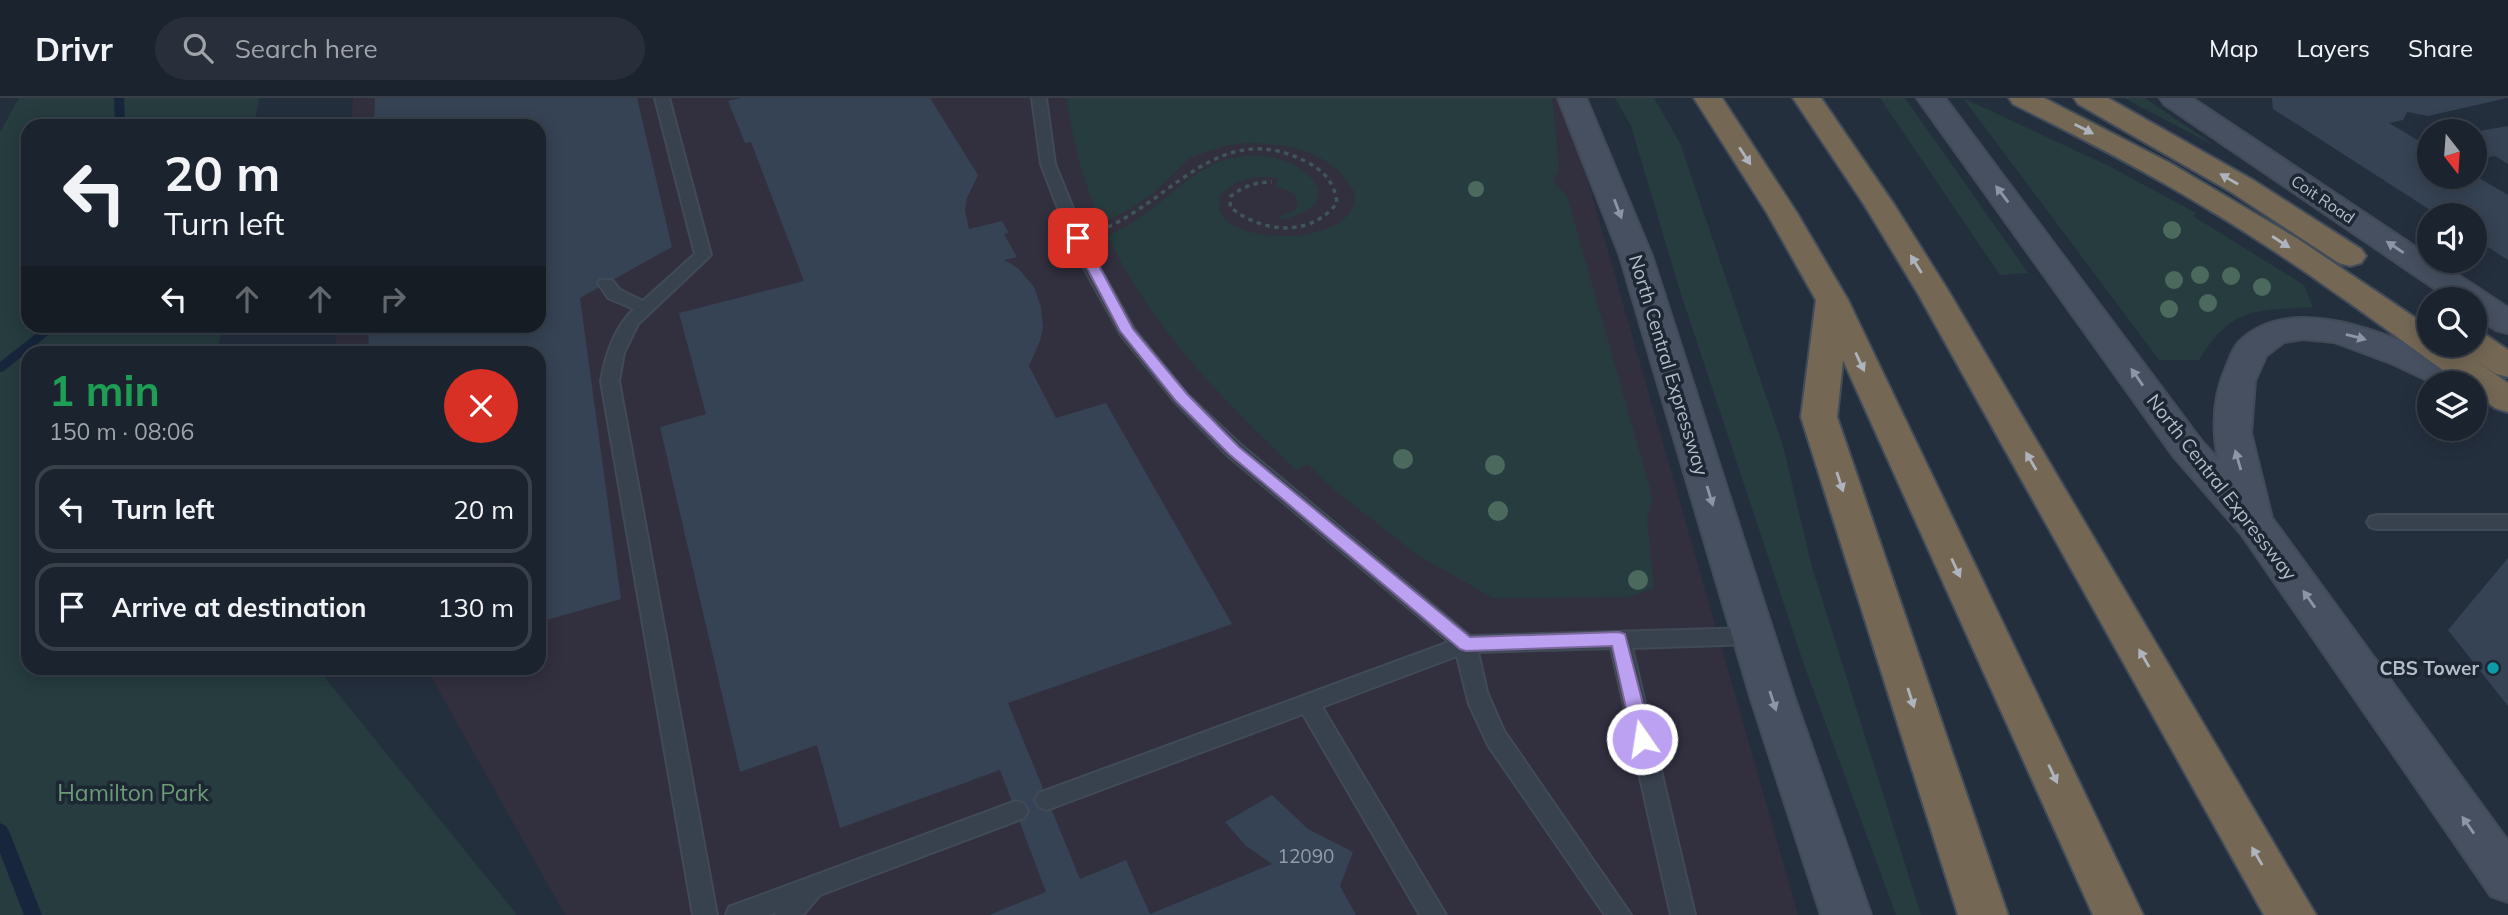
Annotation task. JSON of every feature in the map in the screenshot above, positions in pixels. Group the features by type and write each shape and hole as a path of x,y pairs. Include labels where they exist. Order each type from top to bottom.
{"highway":[{"path":"1708,98 1782,213 1832,300 2118,915"},
{"path":"1807,98 1880,206 1933,292 2291,915"},
{"path":"2024,98 2124,149 2238,214 2368,299 2417,335"},
{"path":"2088,98 2306,226 2417,303"},
{"path":"1832,300 1819,417 1983,915"},
{"path":"2487,352 2508,366"},
{"path":"2448,357 2508,400"}],"main road":[{"name":"North Central Expressway","path":"1572,98 1636,256 1753,636 1846,915"},
{"name":"North Central Expressway","path":"1931,98 2187,448 2256,525 2508,880"},
{"name":"Coit Road","path":"2174,98 2454,287"},
{"name":"Coit Road","path":"2487,309 2508,323"},
{"path":"2256,525 2234,448 2233,400 2242,361 2267,335 2295,328 2330,331 2372,342 2435,371"},
{"path":"2487,396 2508,407"}],"lane":[{"path":"662,98 703,255 631,321 615,353 610,381 705,915"},
{"path":"1039,98 1048,164 1078,238 1127,331 1181,398 1234,450 1466,644 1471,679 1481,712 1496,738 1619,915"},
{"path":"606,283 614,294 646,308"},
{"path":"2377,522 2508,522"},
{"path":"1047,800 1466,644 1753,636"},
{"path":"1619,639 1683,915"},
{"path":"1308,704 1434,915"},
{"path":"738,915 1016,811"},
{"path":"787,915 814,887"}],"path":[{"path":"1078,238 1116,224 1136,213 1202,161 1247,149 1279,151 1315,166 1334,183 1338,199 1336,206 1318,222 1287,228 1244,220 1230,207 1231,196 1241,187 1272,181"}],"shaded area":[{"path":"353,98 1564,98 1798,915 565,915 430,675 546,675 546,346 336,346 336,333 546,333 546,119 352,119"}],"green space":[{"name":"Hamilton Park","path":"19,98 259,98 255,119 21,119 21,333 221,333 218,346 21,346 21,675 323,675 517,915 0,915 0,132"},
{"path":"1067,98 1552,98 1559,167 1554,183 1567,196 1651,492 1652,501 1647,518 1654,588 1629,597 1493,598 1419,556 1333,489 1308,464 1296,470 1216,390 1147,304 1119,258 1095,208 1078,155","holes":["1261,143 1309,152 1335,168 1355,194 1350,211 1337,224 1317,232 1294,236 1249,231 1231,224 1221,213 1220,196 1246,179 1278,178 1276,186 1295,194 1298,204 1294,211 1279,217 1280,220 1305,211 1317,200 1319,193 1310,177 1288,162 1262,156 1238,157 1217,163 1199,173 1147,213 1108,235 1104,222 1153,193 1191,157 1224,146"]},
{"path":"1615,98 1654,98 1680,143 1783,446 1812,567 1921,915 1896,915 1803,662 1679,288 1631,126"},
{"path":"1880,98 1905,98 2028,273 2000,275"},
{"path":"1963,98 2109,166 2196,213 2193,216 2304,285 2313,307 2275,309 2247,315 2223,330 2199,360 2159,360"},
{"path":"2124,98 2145,98 2215,146"}],"building":[{"path":"375,98 637,98 672,247 580,298 621,599 546,620 546,346 368,346 369,333 546,333 546,119 374,119"},
{"path":"741,98 930,98 978,175 967,198 965,211 969,229 1002,221 1009,233 1004,234 1017,257 1004,260 1018,268 1034,287 1041,307 1043,328 1029,366 1056,418 1106,403 1232,624 1008,703 1080,879 1126,860 1150,914 1272,864 1246,846 1225,822 1272,795 1308,829 1353,852 1340,886 1356,915 989,915 1046,892 1000,770 840,828 817,745 740,772 660,427 706,414 679,313 804,281 751,142 745,143 728,101"},
{"path":"2272,98 2507,98 2428,116 2407,112 2403,120 2389,123 2417,140 2417,189 2487,189 2487,183 2508,195 2508,260 2487,246 2487,203 2419,203 2273,109"},
{"path":"2508,126 2508,164 2495,156 2487,157 2487,130"},
{"name":"CBS Tower","path":"2508,558 2508,706 2448,630"}],"waterway":[{"path":"119,98 120,119"},
{"path":"28,346 44,333"},
{"path":"0,368 21,351"},
{"path":"0,831 33,915"}],"place":[{"name":"CBS Tower","path":"2493,668"}],"route":[{"path":"1078,238 1127,331 1181,398 1234,450 1466,644 1619,639 1642,739"}]}
